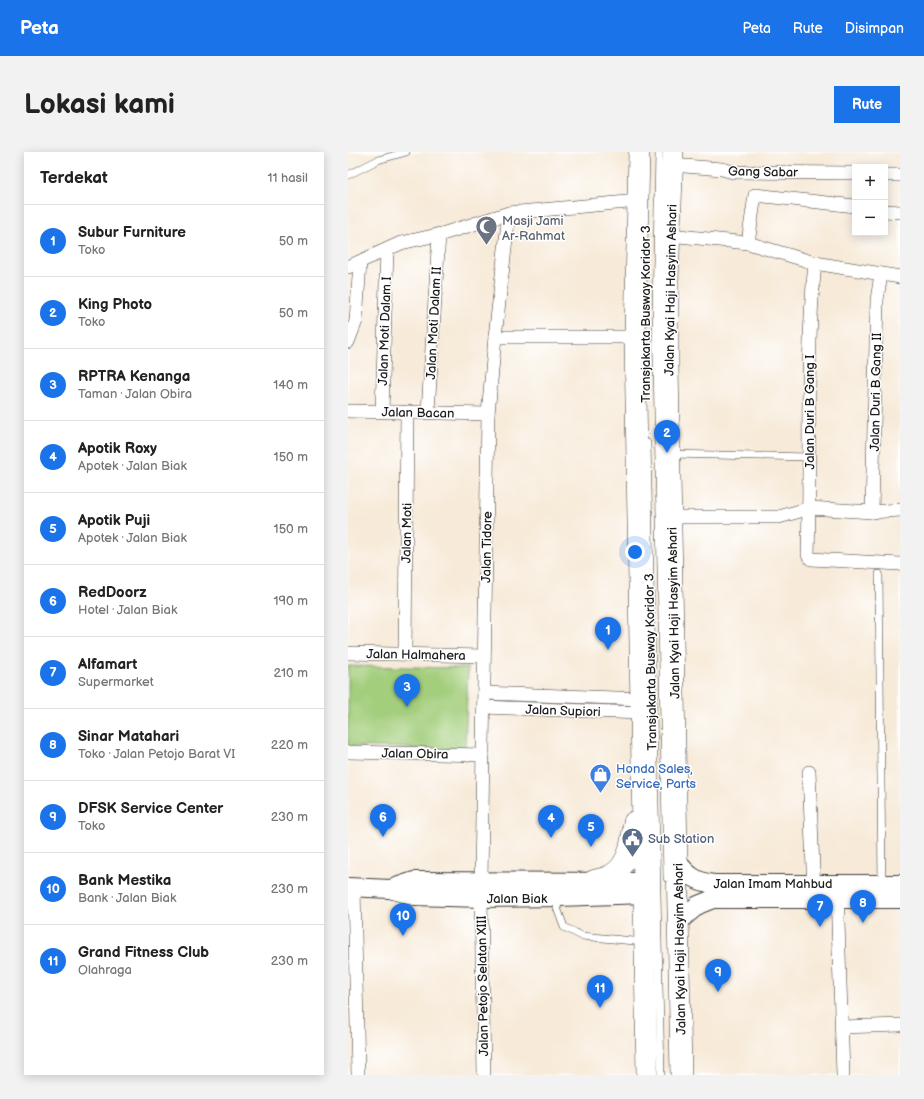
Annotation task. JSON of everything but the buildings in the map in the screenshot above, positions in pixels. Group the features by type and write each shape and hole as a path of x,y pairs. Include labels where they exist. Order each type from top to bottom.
{"main road":[{"path":"639,152 635,337 647,1075"},
{"name":"Jalan Kyai Haji Hasyim Ashari","path":"668,156 668,366 671,454 681,1075"},
{"path":"593,881 612,875 625,863 632,838 642,763"},
{"name":"Jalan Imam Mahbud","path":"678,862 684,871 703,883 814,891 891,891"},
{"name":"Jalan Biak","path":"481,889 593,881 644,888"},
{"name":"Jalan Biak","path":"351,887 390,889 414,882 559,898 644,888"},
{"name":"Jalan Imam Mahbud","path":"679,921 698,905 713,899 814,891"}],"street":[{"name":"Gang Sabar","path":"668,156 732,172 852,173"},
{"path":"888,175 900,175"},
{"path":"748,243 755,195 852,206"},
{"path":"348,267 401,243 439,234 509,213 638,201"},
{"path":"888,210 900,212"},
{"name":"Jalan Tidore","path":"481,889 488,414 509,213"},
{"name":"Jalan Moti Dalam II","path":"428,412 439,234"},
{"path":"669,235 748,243 815,263 900,277"},
{"name":"Jalan Moti Dalam I","path":"382,411 387,250"},
{"path":"348,342 356,321 360,262"},
{"name":"Jalan Duri B Gang I","path":"815,263 808,347 810,508 808,555 811,559 900,564"},
{"name":"Jalan Duri B Gang II","path":"872,512 877,300 881,274"},
{"path":"495,337 635,337"},
{"name":"Jalan Bacan","path":"348,411 488,414"},
{"name":"Jalan Moti","path":"405,654 407,412"},
{"path":"671,517 779,517 810,508 872,512 900,510"},
{"name":"Jalan Halmahera","path":"348,653 484,656"},
{"name":"Jalan Supiori","path":"484,693 642,706"},
{"name":"Jalan Supiori","path":"484,707 642,706"},
{"name":"Jalan Obira","path":"348,752 483,755"},
{"path":"809,772 814,891"},
{"path":"351,887 358,1075"},
{"name":"Jalan Petojo Selatan XIII","path":"481,889 484,1075"},
{"path":"837,891 843,1075"},
{"path":"842,1027 900,1025"}],"lane":[{"path":"348,175 378,160 406,152"},
{"name":"Transjakarta Busway Koridor 3","path":"668,156 656,311 664,806 668,890"},
{"name":"Transjakarta Busway Koridor 3","path":"647,436 661,1075"},
{"path":"671,454 809,457"},
{"path":"879,574 891,891"},
{"path":"559,898 557,908 564,928 582,936 645,942"}],"green space":[{"path":"348,666 468,668 465,750 348,746"}],"place":[{"name":"Masji Jami Ar-Rahmat","path":"486,246"},
{"name":"King Photo","path":"667,453"},
{"name":"Subur Furniture","path":"608,650"},
{"name":"RPTRA Kenanga","path":"407,707"},
{"name":"Honda Sales, Service, Parts","path":"601,794"},
{"name":"RedDoorz","path":"383,837"},
{"name":"Apotik Roxy","path":"551,838"},
{"name":"Apotik Puji","path":"591,847"},
{"name":"Sub Station","path":"632,858"},
{"name":"Sinar Matahari","path":"863,923"},
{"name":"Alfamart","path":"820,927"},
{"name":"Bank Mestika","path":"403,936"},
{"name":"DFSK Service Center","path":"718,992"},
{"name":"Grand Fitness Club","path":"600,1008"}]}
